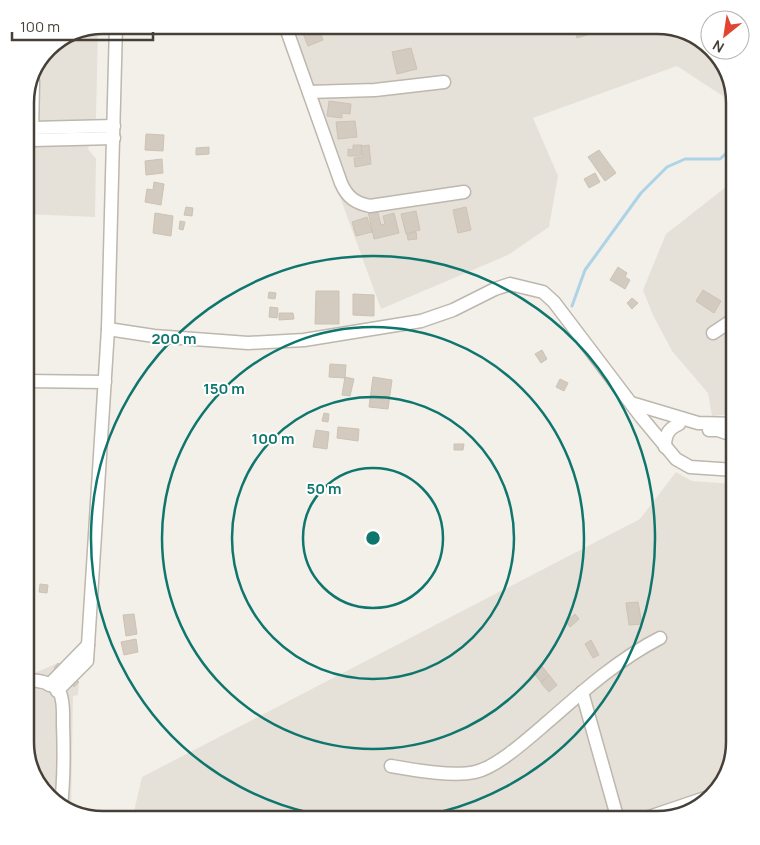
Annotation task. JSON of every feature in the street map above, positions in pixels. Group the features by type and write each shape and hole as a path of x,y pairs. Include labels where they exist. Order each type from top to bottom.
{"street":[{"path":"53,688 87,661 108,329 116,34"},
{"path":"288,34 341,183 345,192 352,199 360,204 370,206 464,192"},
{"path":"309,92 375,90 444,82"},
{"path":"34,137 114,132"},
{"path":"108,329 154,336 248,343 304,340 421,321 454,310 510,284 543,292 554,302 642,418 676,459 690,467 726,469"},
{"path":"713,333 726,324"},
{"path":"34,380 105,382"},
{"path":"631,403 698,423 726,424"},
{"path":"642,418 655,415 701,430 718,430 726,433"},
{"path":"665,447 667,432 679,424"},
{"path":"391,766 458,773 476,772 497,762 582,692 638,650 660,638"},
{"path":"53,688 88,645"},
{"path":"34,680 60,693 64,745 61,797"},
{"path":"582,692 615,811"},
{"path":"668,811 689,804"}],"shaded area":[{"path":"98,34 96,118 92,121 91,139 88,149 96,159 95,217 34,214 34,98 39,76 54,54 76,39"},
{"path":"280,34 662,34 684,39 700,49 700,60 711,60 719,72 723,81 726,98 677,66 533,118 558,176 549,227 508,255 381,309"},
{"path":"726,187 726,415 712,416 708,393 672,351 653,315 643,290 666,234"},
{"path":"676,472 692,481 726,483 726,751 715,780 699,797 688,804 666,811 134,811 142,777 640,519"},
{"path":"58,663 79,682 78,695 73,696 71,804 57,794 48,784 37,764 34,751 34,673"}],"building":[{"path":"303,34 321,34 323,40 308,46"},
{"path":"576,34 590,34 577,38"},
{"path":"411,48 417,69 397,74 392,52"},
{"path":"329,101 351,104 350,114 342,113 342,118 327,116"},
{"path":"355,121 357,137 338,139 336,122"},
{"path":"146,134 164,135 163,151 145,150"},
{"path":"353,145 362,145 361,156 348,156 348,149 353,150"},
{"path":"369,145 371,164 355,167 354,158 363,157 361,146"},
{"path":"209,147 209,154 196,155 196,148"},
{"path":"599,150 616,173 605,181 588,157"},
{"path":"162,159 163,173 146,175 145,161"},
{"path":"595,173 600,182 589,188 584,179"},
{"path":"154,182 164,184 161,205 145,202 147,189 153,190"},
{"path":"186,207 193,208 192,216 184,215"},
{"path":"466,207 471,230 458,233 453,210"},
{"path":"377,209 381,225 385,224 383,216 394,213 399,233 374,239 368,211"},
{"path":"416,211 420,230 406,234 401,214"},
{"path":"155,213 173,216 171,236 153,233"},
{"path":"367,217 372,232 356,236 352,222"},
{"path":"180,221 185,222 183,230 179,229"},
{"path":"416,232 417,239 408,240 407,234"},
{"path":"618,267 627,273 625,277 630,280 625,289 610,280"},
{"path":"703,290 721,301 714,313 696,301"},
{"path":"316,291 339,291 339,324 315,324"},
{"path":"269,292 276,293 275,299 268,298"},
{"path":"353,294 374,295 374,316 353,315"},
{"path":"632,298 638,303 632,309 627,303"},
{"path":"270,307 278,308 277,318 269,317"},
{"path":"279,313 293,313 294,319 279,320"},
{"path":"542,350 547,359 541,363 535,354"},
{"path":"330,364 346,365 345,378 329,377"},
{"path":"345,377 354,379 350,396 342,395"},
{"path":"373,377 392,380 388,409 369,407"},
{"path":"560,379 568,383 564,391 556,387"},
{"path":"324,413 329,414 328,422 322,421"},
{"path":"338,427 359,429 358,441 337,438"},
{"path":"316,430 329,432 327,449 313,447"},
{"path":"454,444 464,444 463,450 454,450"},
{"path":"40,584 48,585 47,593 39,592"},
{"path":"638,602 642,624 629,625 626,603"},
{"path":"134,614 137,634 126,636 123,615"},
{"path":"575,614 579,619 570,627 566,622"},
{"path":"136,639 138,652 124,655 121,642"},
{"path":"591,640 599,655 593,658 585,644"},
{"path":"58,663 79,682 74,687 54,668"},
{"path":"541,665 549,675 541,682 533,672"},
{"path":"549,675 557,685 549,692 541,683"}],"waterway":[{"path":"572,306 585,270 641,193 667,167 685,159 720,159 726,153"}]}
